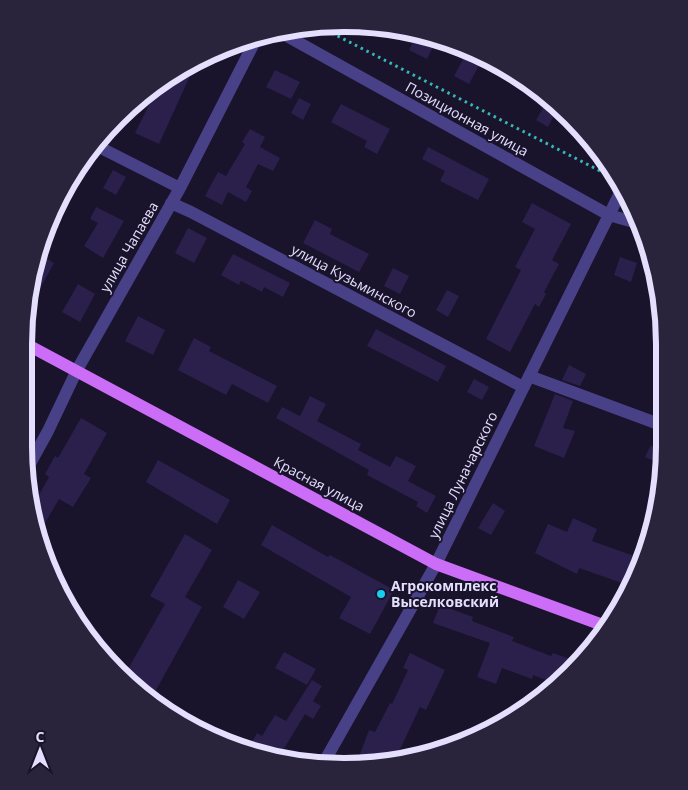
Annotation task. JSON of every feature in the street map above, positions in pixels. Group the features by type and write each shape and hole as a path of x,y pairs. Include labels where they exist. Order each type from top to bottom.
{"main road":[{"name":"Красная улица","path":"32,347 436,564 600,624"}],"street":[{"name":"Позиционная улица","path":"288,37 609,215 630,221"},
{"name":"улица Чапаева","path":"33,458 48,431 77,370 180,188 252,46"},
{"path":"102,148 180,188"},
{"name":"улица Луначарского","path":"327,757 436,564 618,196"},
{"name":"улица Кузьминского","path":"171,204 200,216 526,382 656,423"}],"path":[{"path":"331,33 604,173"}],"building":[{"path":"414,40 434,46 427,59 409,50"},
{"path":"464,57 480,64 469,84 454,76"},
{"path":"275,70 300,82 291,99 266,87"},
{"path":"192,72 159,144 135,133 150,103 148,102 154,97"},
{"path":"299,98 311,104 303,120 291,113"},
{"path":"341,104 390,129 377,154 364,147 367,141 331,122"},
{"path":"544,106 554,115 548,127 536,120"},
{"path":"250,129 265,137 260,147 280,158 273,171 258,164 246,187 252,191 246,202 228,192 222,205 205,196 218,172 226,176 245,144 242,142"},
{"path":"428,147 489,179 478,200 440,181 445,171 422,159"},
{"path":"113,170 126,177 116,195 103,188"},
{"path":"532,203 571,224 552,260 559,264 544,292 546,294 539,307 535,304 510,352 486,339 521,270 515,267 535,229 522,222"},
{"path":"96,207 124,221 103,258 84,246 98,223 90,219"},
{"path":"315,220 332,229 330,234 369,254 359,272 303,243"},
{"path":"188,228 207,238 194,263 175,253"},
{"path":"233,254 290,283 283,297 264,287 262,292 241,281 239,285 221,275"},
{"path":"620,257 637,263 631,282 614,275"},
{"path":"45,258 54,263 36,296"},
{"path":"393,268 409,276 400,294 384,286"},
{"path":"78,284 95,294 80,322 62,312"},
{"path":"447,290 459,296 448,317 436,310"},
{"path":"138,316 165,330 153,355 125,341"},
{"path":"376,329 446,366 438,382 367,346"},
{"path":"194,338 211,347 209,351 277,386 268,403 232,384 226,395 178,370"},
{"path":"569,365 586,374 580,386 562,380"},
{"path":"474,379 489,387 482,400 467,392"},
{"path":"555,394 573,401 563,428 575,431 564,458 534,446"},
{"path":"310,396 326,404 317,421 361,444 358,450 390,467 396,456 416,466 408,481 436,496 427,513 416,506 418,502 367,475 369,470 276,418 282,407 300,416"},
{"path":"81,418 107,433 84,474 91,478 73,507 59,499 45,523 42,521 37,499 49,477 45,474 55,456 58,458"},
{"path":"651,445 656,447 655,461 645,457"},
{"path":"158,460 230,500 217,524 146,482"},
{"path":"493,503 505,511 491,535 478,528"},
{"path":"573,518 597,529 592,541 635,556 622,583 579,568 577,574 535,553 548,524 567,532"},
{"path":"272,525 328,557 330,555 394,590 370,634 339,618 351,597 261,545"},
{"path":"185,534 212,550 185,597 202,607 154,693 128,669 165,604 150,596"},
{"path":"238,580 260,592 244,619 223,607"},
{"path":"440,605 473,617 472,621 514,637 512,641 551,656 553,653 570,659 548,681 533,675 532,679 502,668 496,684 477,677 490,643 433,623"},
{"path":"284,652 316,669 307,685 275,668"},
{"path":"410,653 445,670 426,710 420,707 398,753 359,757 369,730 375,732 390,703 392,704 408,670 403,668"},
{"path":"312,680 322,686 313,701 321,706 313,719 305,714 282,752 251,743 257,733 262,736 275,715 286,721"}],"place":[{"name":"Агрокомплекс Выселковский","path":"381,594"}]}
